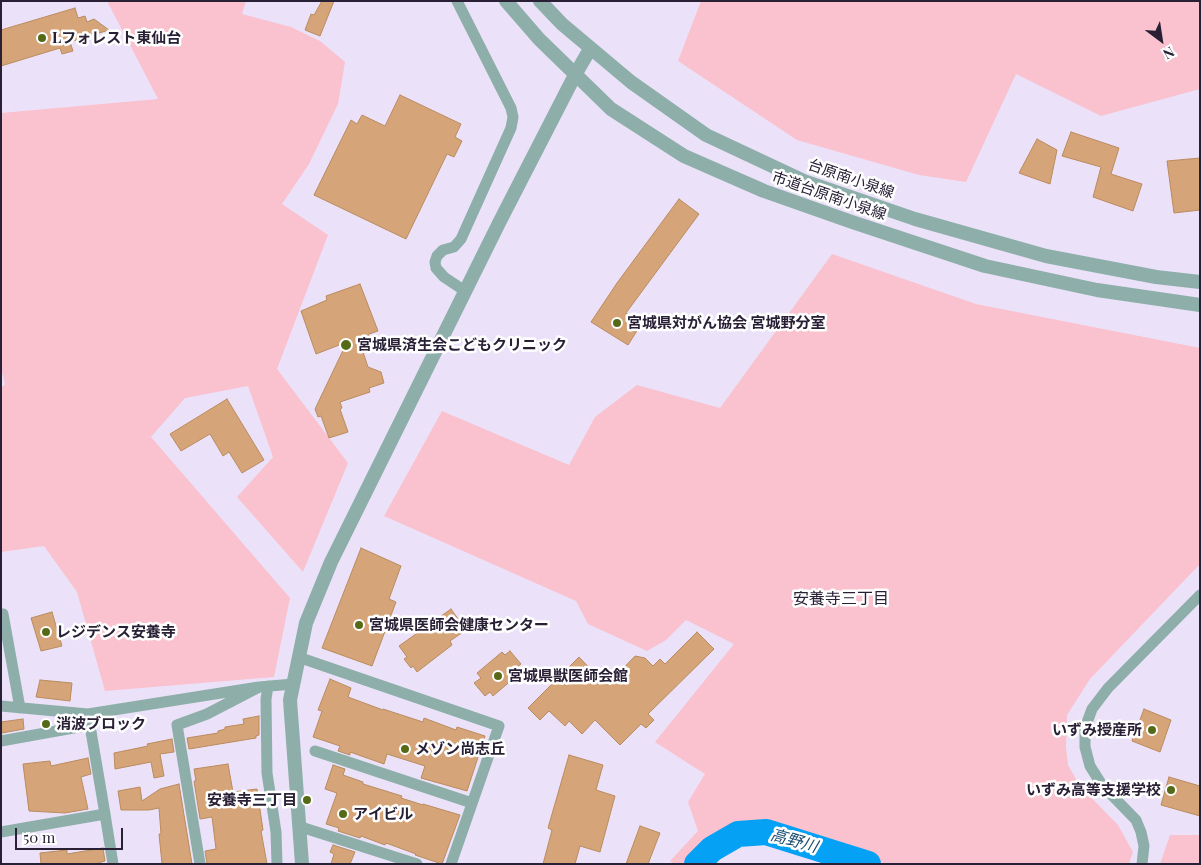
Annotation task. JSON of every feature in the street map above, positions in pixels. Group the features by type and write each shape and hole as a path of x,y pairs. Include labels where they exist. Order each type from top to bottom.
{"street":[{"path":"457,1 511,108 513,117 511,128 462,239 454,247 444,250 437,256 436,268 444,277 466,291"},
{"name":"市道台原南小泉線","path":"506,1 539,39 611,109 684,156 772,194 985,266 1097,290 1200,305"},
{"name":"台原南小泉線","path":"540,1 590,49 631,82 706,135 804,181 915,219 1046,256 1156,277 1200,282"},
{"path":"302,864 301,827 290,700 306,623 331,562 575,75 590,49"},
{"path":"1142,864 1144,846 1136,820 1102,785 1090,766 1085,747 1085,728 1092,709 1108,688 1200,595"},
{"path":"1,614 3,614 20,708"},
{"path":"298,656 499,726 451,864"},
{"path":"1,741 89,720 263,686 293,684"},
{"path":"200,864 177,725 207,714 263,686"},
{"path":"263,686 266,699 267,773 276,832 277,864"},
{"path":"1,706 89,720"},
{"path":"89,720 113,864"},
{"path":"316,751 472,803"},
{"path":"1,832 105,814"},
{"path":"301,827 417,864"}],"shaded area":[{"path":"107,1 246,1 242,14 291,27 320,41 345,62 338,104 309,164 282,204 328,235 277,369 348,463 303,572 237,497 273,457 248,386 185,398 151,437 290,598 274,677 105,691 77,592 44,546 1,552 1,388 5,384 1,369 1,113 158,99"},
{"path":"701,1 1200,1 1200,89 1101,116 1016,74 966,182 919,175 797,140 678,61"},
{"path":"832,254 976,304 1200,348 1200,564 1090,679 1067,715 1066,747 1068,765 1080,786 1118,825 1133,852 1129,864 887,864 765,829 735,831 712,843 693,864 675,864 670,861 698,831 688,802 705,774 655,742 734,644 686,620 666,640 647,651 588,624 576,601 384,516 442,411 569,465 595,417 637,385 720,408"},
{"path":"1170,835 1200,835 1200,864 1160,864"}],"building":[{"path":"322,1 334,1 320,36 305,30 311,14 314,15"},
{"name":"Lフォレスト東仙台","path":"75,8 78,18 85,16 87,22 94,19 109,30 70,42 73,51 62,54 60,48 1,66 1,30"},
{"path":"400,95 461,124 455,137 462,141 454,157 447,154 406,239 314,195 351,120 357,124 362,115 385,126"},
{"path":"1071,132 1119,148 1111,174 1142,184 1133,211 1093,197 1101,167 1062,156"},
{"path":"1037,139 1057,150 1050,184 1019,173"},
{"path":"1200,158 1200,210 1174,213 1167,161"},
{"path":"679,199 699,214 626,313 642,323 628,345 591,322 617,283"},
{"path":"360,284 378,331 369,334 363,352 368,367 381,372 384,383 369,388 370,392 340,402 342,408 340,409 348,432 329,438 321,416 318,417 315,409 347,342 316,354 301,311 327,300 326,296"},
{"path":"227,399 264,460 242,473 229,452 223,456 210,434 181,451 170,434"},
{"name":"宮城県医師会健康センター","path":"361,548 401,566 389,599 396,602 372,666 322,648"},
{"path":"451,609 466,630 450,641 452,645 417,672 404,659 407,657 399,646"},
{"name":"レジデンス安養寺","path":"52,612 62,646 41,651 31,618"},
{"path":"697,632 714,649 648,714 654,720 646,728 641,724 620,745 595,720 582,734 569,721 565,726 549,711 540,720 528,708 579,657 601,680 608,672 614,678 635,656 645,658 653,666 660,659 665,664"},
{"name":"宮城県獣医師会館","path":"510,651 521,664 516,668 520,673 493,696 490,692 485,696 474,683 481,678 477,673 502,652 505,655"},
{"path":"330,679 351,688 348,697 383,710 423,722 424,718 456,730 457,727 485,736 467,791 421,778 425,766 387,754 384,764 350,752 350,755 338,751 340,746 313,737 322,711 318,710"},
{"path":"40,680 72,683 70,701 36,697"},
{"name":"いずみ授産所","path":"1144,709 1171,720 1160,752 1132,741"},
{"path":"259,716 259,735 256,738 189,749 187,738 218,733 218,731 225,729 225,727 244,724 243,719"},
{"path":"23,719 24,729 2,733 1,722"},
{"path":"172,739 174,752 160,754 164,776 154,778 151,762 115,769 114,753"},
{"path":"569,755 603,765 596,790 615,796 600,852 580,846 575,864 543,864 552,830 548,828"},
{"path":"88,758 91,774 81,777 88,809 65,813 29,811 23,764 50,761 51,766"},
{"path":"228,764 233,792 257,789 263,830 261,831 267,864 207,864 205,851 216,849 212,817 200,819 194,769"},
{"path":"333,765 345,769 343,775 363,782 363,784 402,796 401,798 460,815 442,864 386,843 385,845 361,836 360,838 338,831 339,828 326,824 337,793 325,789"},
{"path":"1169,777 1200,786 1200,816 1161,805"},
{"path":"179,784 192,864 162,864 159,808 121,810 118,791 140,787 142,801 160,789"},
{"path":"640,826 660,833 648,864 626,864"},
{"path":"333,845 355,852 350,864 331,864 334,854 330,852"},
{"path":"103,848 105,861 95,864 41,864 40,853 67,850 67,854"}],"waterway":[{"name":"高野川","path":"697,864 712,849 738,834 766,832 868,864"}],"place":[{"name":"Lフォレスト東仙台","path":"42,38"},
{"name":"宮城県対がん協会 宮城野分室","path":"617,323"},
{"name":"宮城県済生会こどもクリニック","path":"346,345"},
{"name":"宮城県医師会健康センター","path":"359,625"},
{"name":"レジデンス安養寺","path":"46,632"},
{"name":"宮城県獣医師会館","path":"498,676"},
{"name":"消波ブロック","path":"46,724"},
{"name":"いずみ授産所","path":"1152,730"},
{"name":"メゾン尚志丘","path":"405,749"},
{"name":"いずみ高等支援学校","path":"1171,790"},
{"name":"安養寺三丁目","path":"307,800"},
{"name":"アイビル","path":"343,814"}],"district":[{"name":"安養寺三丁目","path":"841,599"}]}
